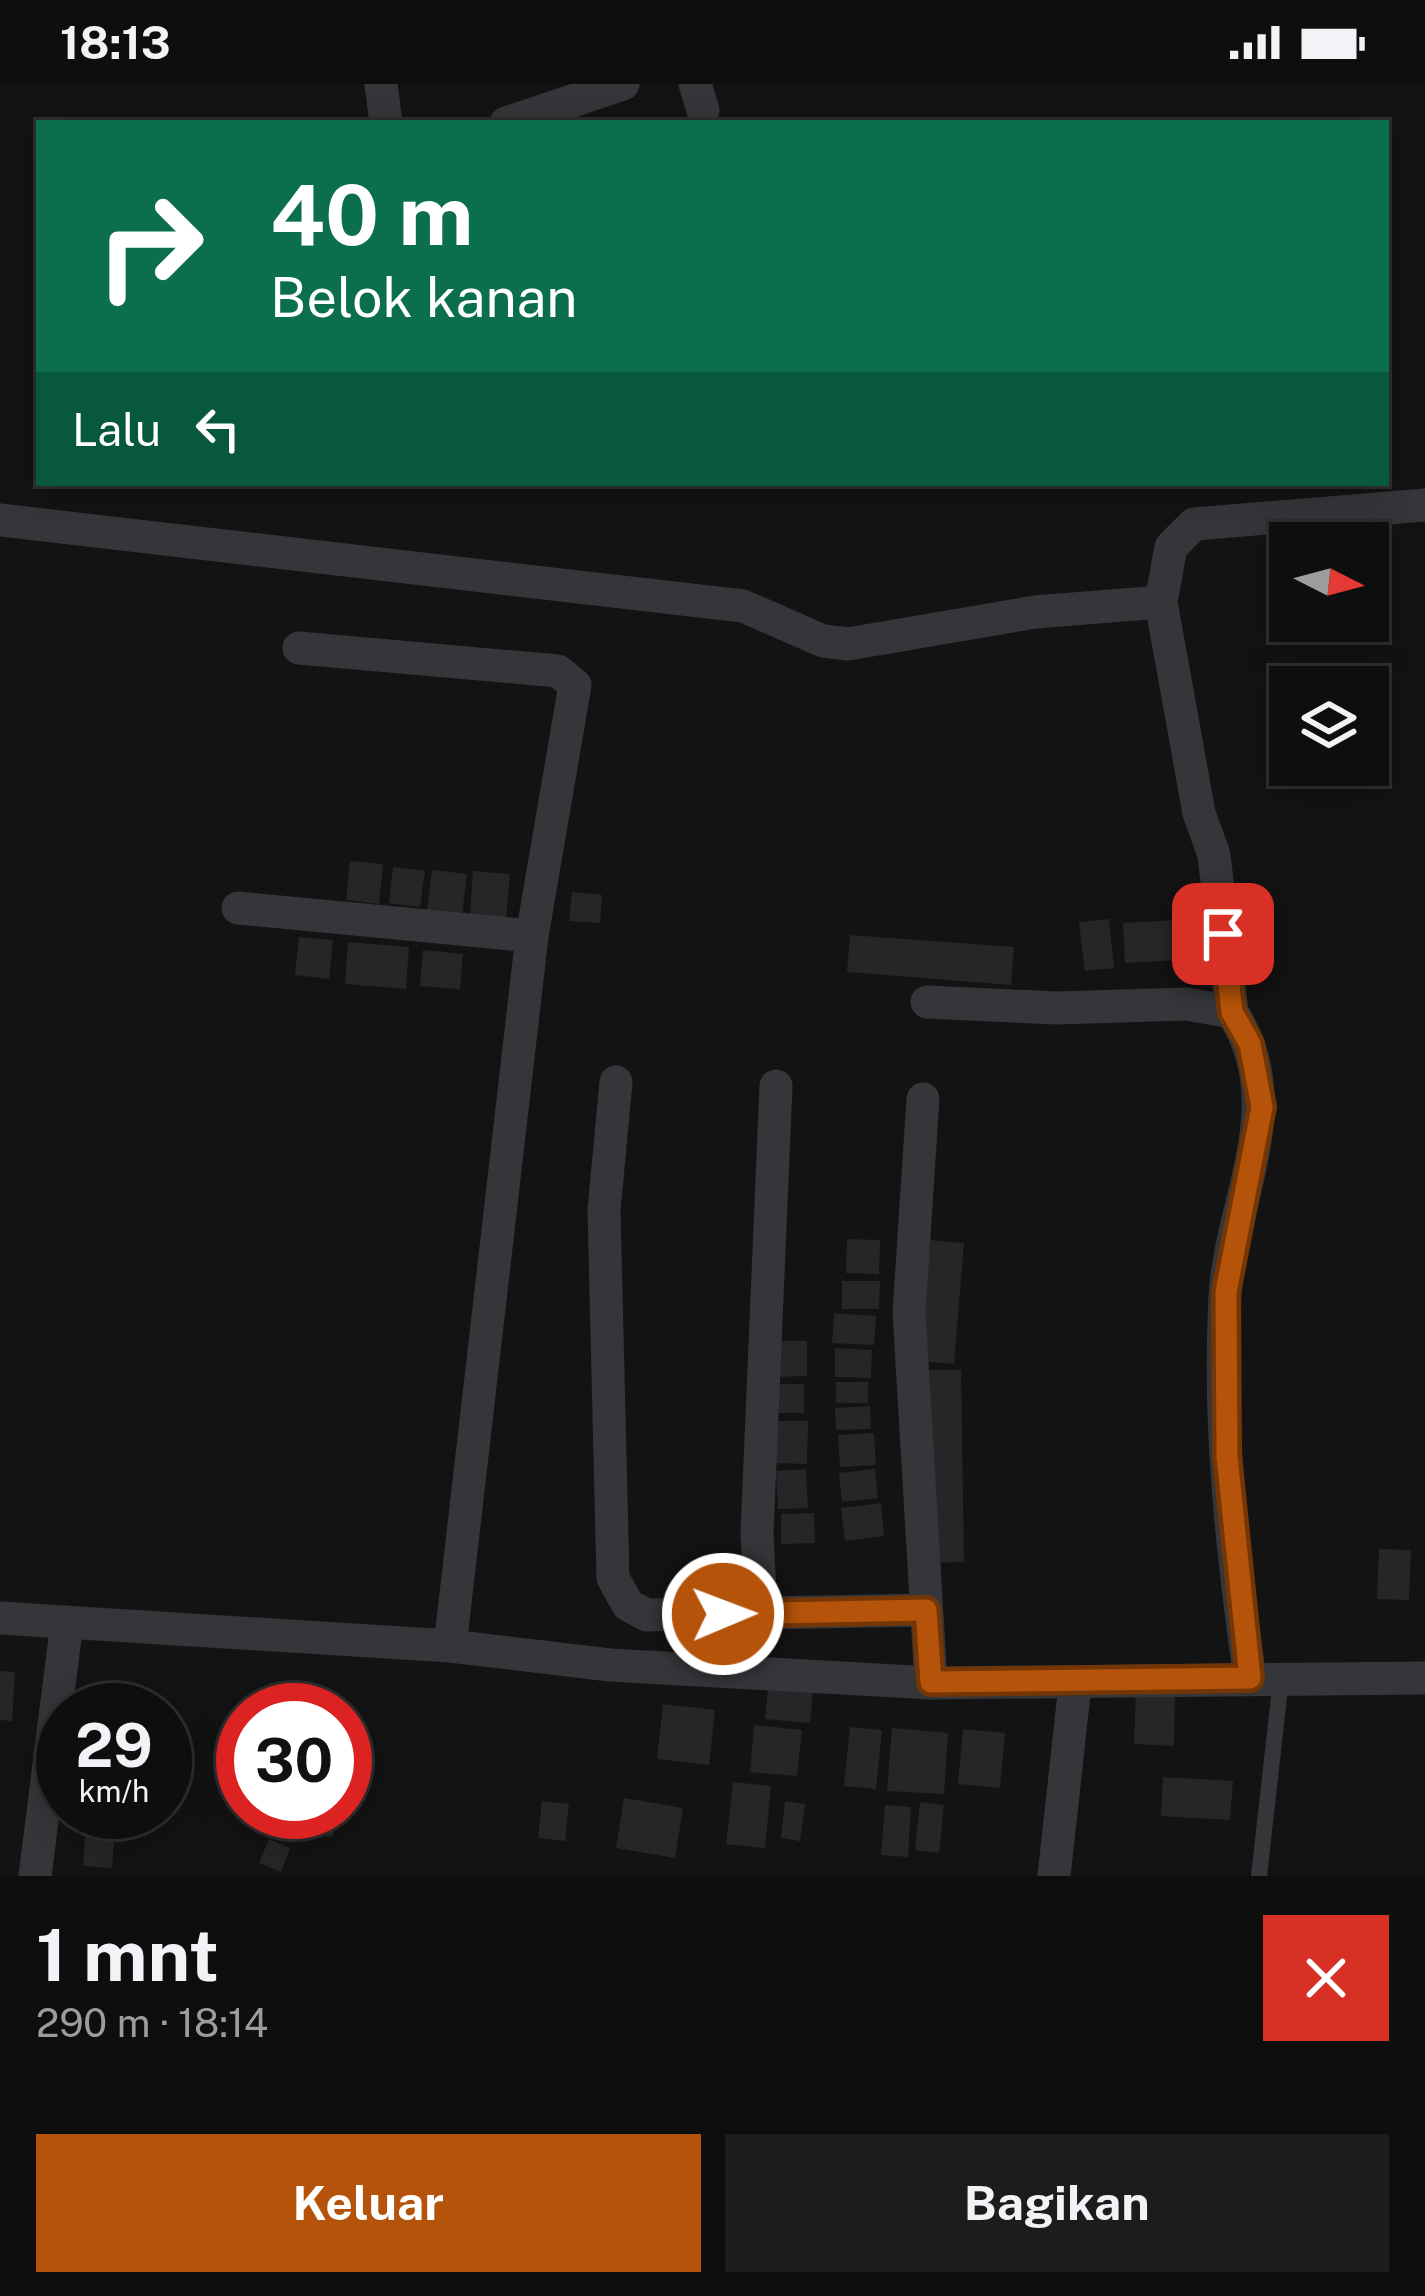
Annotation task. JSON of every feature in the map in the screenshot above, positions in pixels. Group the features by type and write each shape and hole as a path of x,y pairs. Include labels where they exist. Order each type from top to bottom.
{"street":[{"path":"381,84 386,120"},
{"path":"510,120 540,99 623,84"},
{"path":"1266,1678 1227,1456 1226,1292 1262,1107 1250,1044 1232,1012 1214,855 1199,813 1161,602 1171,547 1194,524 1425,505"},
{"path":"0,520 742,606 823,641 848,644 1036,612 1161,602"},
{"path":"299,648 558,671 575,685 532,936 450,1646"},
{"path":"238,908 532,936"},
{"path":"927,1002 1057,1008 1186,1004 1232,1012"},
{"path":"616,1082 604,1210 613,1578 628,1605 647,1615 926,1610"},
{"path":"761,1613 758,1533 776,1086"},
{"path":"923,1100 909,1312 931,1682"},
{"path":"0,1618 450,1646 610,1665 931,1682 1425,1678"},
{"path":"35,1876 68,1622"},
{"path":"1054,1876 1075,1684"}],"lane":[{"path":"1258,1876 1266,1678"}],"building":[{"path":"350,861 383,864 379,904 346,900"},
{"path":"393,867 425,871 420,907 389,903"},
{"path":"432,870 467,874 462,915 427,911"},
{"path":"473,871 510,874 506,918 470,915"},
{"path":"572,892 602,895 600,923 569,921"},
{"path":"1109,919 1114,968 1085,971 1079,922"},
{"path":"1196,919 1198,959 1125,963 1123,923"},
{"path":"850,935 1014,947 1011,985 847,972"},
{"path":"299,937 333,940 329,979 295,975"},
{"path":"348,942 409,947 406,989 345,984"},
{"path":"423,950 463,954 460,989 420,986"},
{"path":"847,1239 880,1240 879,1274 846,1273"},
{"path":"930,1240 964,1243 954,1364 919,1361"},
{"path":"842,1281 880,1281 879,1309 842,1309"},
{"path":"834,1313 876,1316 874,1345 832,1343"},
{"path":"775,1341 807,1341 807,1376 775,1377"},
{"path":"835,1348 872,1350 871,1378 835,1377"},
{"path":"926,1370 961,1370 964,1562 928,1563"},
{"path":"836,1382 868,1382 868,1403 836,1403"},
{"path":"775,1384 804,1384 804,1413 775,1413"},
{"path":"870,1406 871,1429 836,1430 835,1408"},
{"path":"773,1421 808,1421 807,1464 772,1463"},
{"path":"874,1433 876,1465 840,1467 838,1435"},
{"path":"806,1469 808,1508 778,1509 776,1471"},
{"path":"875,1469 878,1498 842,1502 839,1473"},
{"path":"881,1503 884,1536 845,1541 841,1508"},
{"path":"814,1513 815,1543 781,1544 781,1514"},
{"path":"1379,1549 1411,1550 1409,1600 1377,1599"},
{"path":"0,1671 15,1672 12,1721 0,1720"},
{"path":"768,1687 813,1690 810,1723 765,1719"},
{"path":"1136,1689 1175,1690 1174,1746 1134,1744"},
{"path":"663,1704 715,1710 709,1765 657,1759"},
{"path":"754,1725 802,1730 797,1776 750,1772"},
{"path":"850,1727 882,1730 876,1789 844,1786"},
{"path":"892,1728 948,1733 944,1794 887,1791"},
{"path":"963,1729 1005,1733 1000,1788 958,1784"},
{"path":"1163,1777 1233,1781 1230,1820 1161,1816"},
{"path":"733,1782 771,1786 765,1848 726,1844"},
{"path":"624,1798 683,1808 675,1858 616,1848"},
{"path":"542,1801 569,1804 565,1841 538,1838"},
{"path":"785,1801 805,1804 800,1841 781,1838"},
{"path":"920,1802 944,1805 939,1853 915,1850"},
{"path":"885,1805 911,1807 908,1857 881,1855"},
{"path":"85,1839 114,1839 112,1868 83,1866"},
{"path":"269,1839 290,1848 281,1872 259,1863"}],"route":[{"path":"723,1614 926,1610 931,1682 1075,1684 1250,1678 1236,1582 1227,1456 1226,1292 1262,1107 1250,1044 1232,1012 1223,934"}]}
